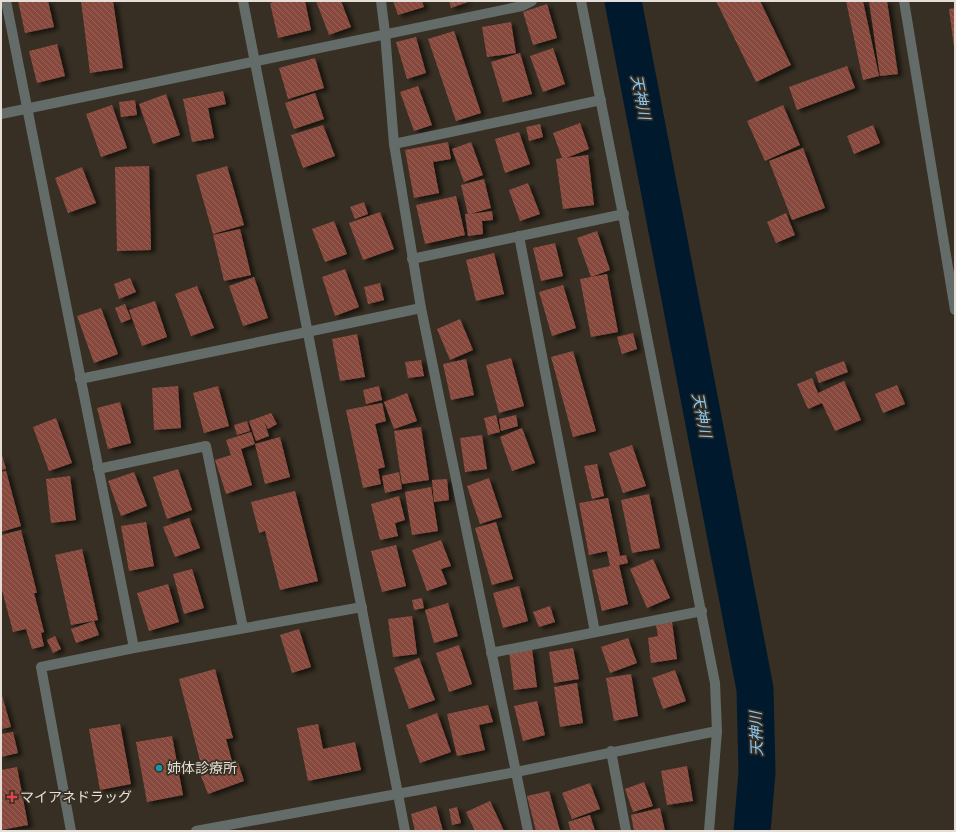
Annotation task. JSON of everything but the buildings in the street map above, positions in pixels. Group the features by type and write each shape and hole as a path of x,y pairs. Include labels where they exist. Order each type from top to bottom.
{"street":[{"path":"6,1 26,109 134,648"},
{"path":"243,1 405,831"},
{"path":"381,1 394,144 412,259 528,831"},
{"path":"1,114 254,60 522,6 532,1"},
{"path":"581,1 715,683 717,731 709,831"},
{"path":"904,1 955,310"},
{"path":"394,144 601,100"},
{"path":"412,259 624,214"},
{"path":"519,236 596,632"},
{"path":"80,379 421,308"},
{"path":"98,469 206,446 243,628"},
{"path":"71,831 41,667 134,648 362,607"},
{"path":"491,653 702,611"},
{"path":"196,831 516,772 611,751 717,731"},
{"path":"611,751 626,831"}],"waterway":[{"name":"天神川","path":"623,1 755,689 757,772 752,831"}],"place":[{"name":"姉体診療所","path":"159,768"},
{"name":"マイアネドラッグ","path":"12,797"}]}
